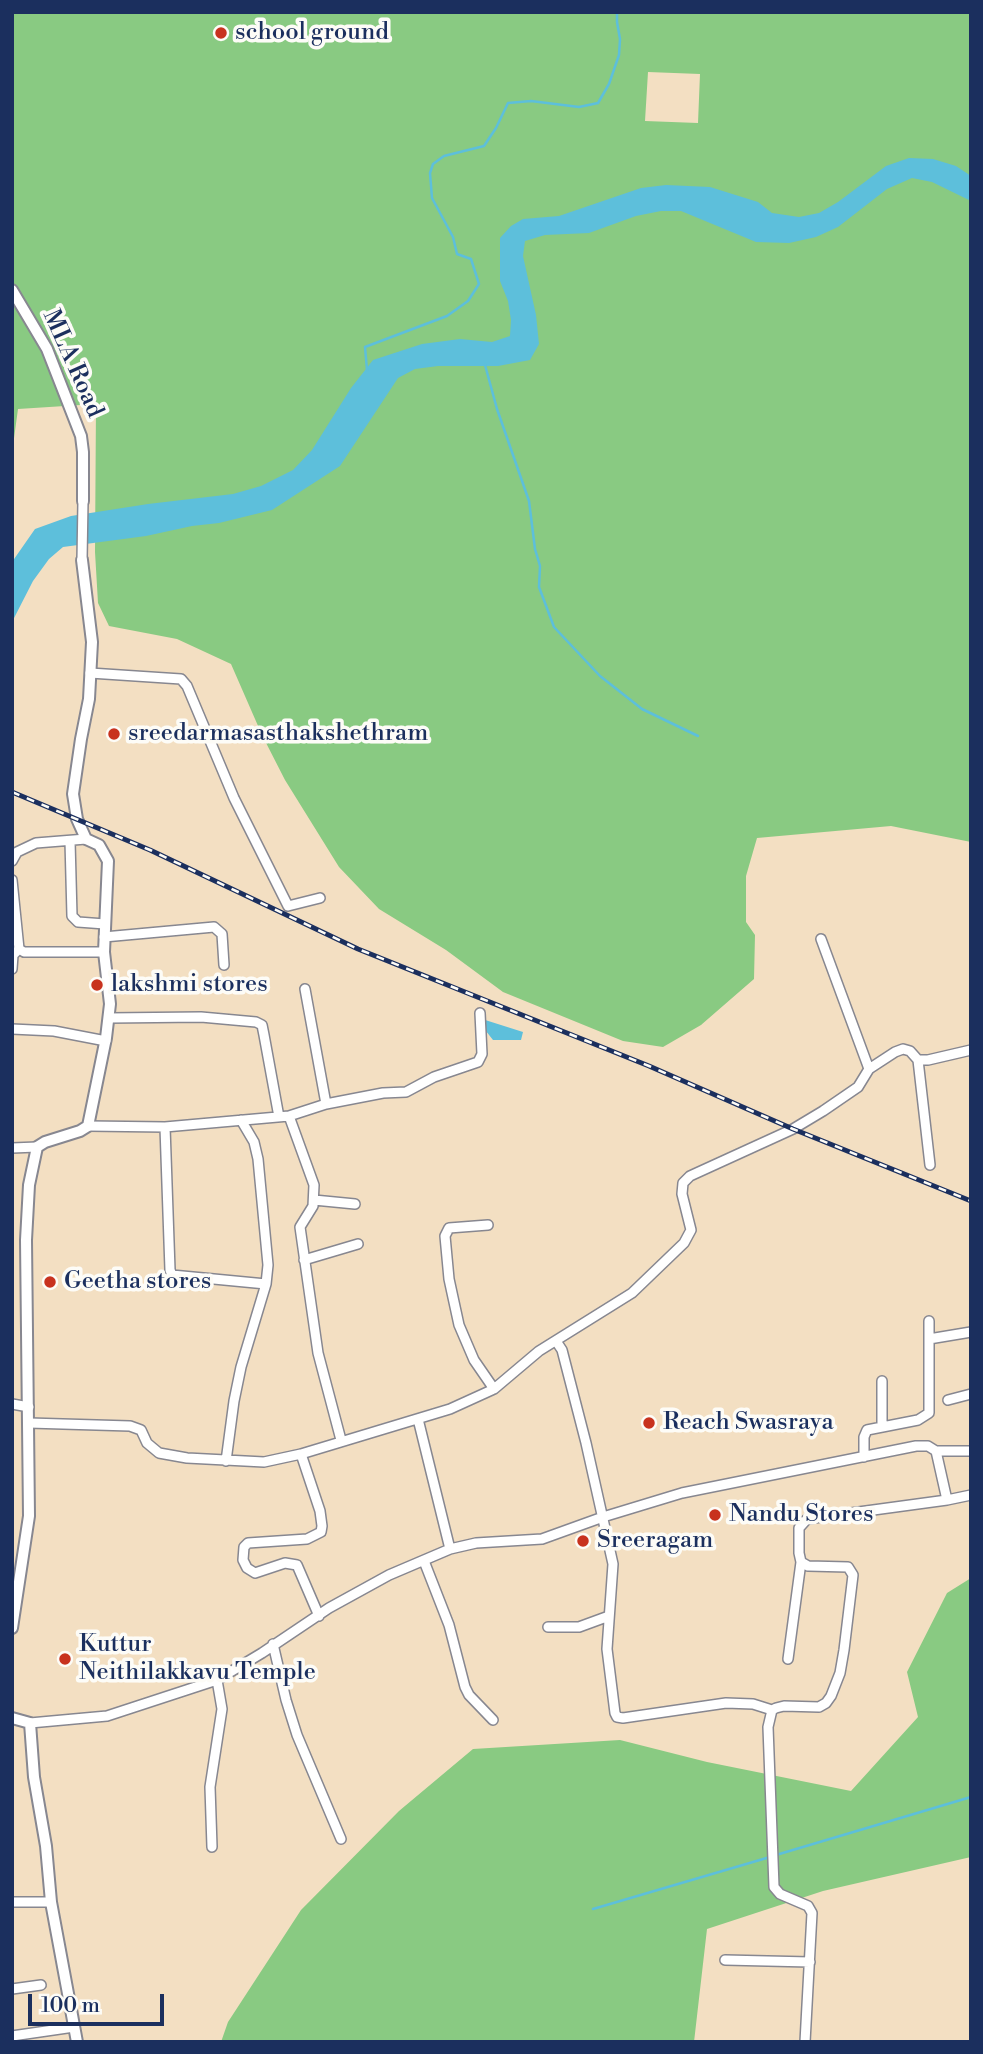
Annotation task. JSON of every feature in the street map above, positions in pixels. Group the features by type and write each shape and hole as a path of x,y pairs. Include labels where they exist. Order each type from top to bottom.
{"street":[{"name":"MLA Road","path":"12,290 47,349 81,436 83,501"},
{"path":"83,501 82,560 92,642 88,714 81,738 74,794 77,820 86,839"},
{"path":"90,673 181,678 187,686 234,798 288,906 320,898"},
{"path":"12,862 17,852 36,843 86,839 99,845 108,861 104,953 110,1004 106,1041 88,1126"},
{"path":"70,841 72,916 78,922 105,924"},
{"path":"12,880 19,950"},
{"path":"104,937 215,927 222,934 224,965"},
{"path":"821,939 869,1069"},
{"path":"19,950 104,953"},
{"path":"12,969 13,955 19,950"},
{"path":"305,989 326,1104"},
{"path":"12,1148 37,1147 88,1126 165,1127 284,1116 326,1104 383,1093 406,1092 434,1077 478,1062 482,1054 480,1013"},
{"path":"108,1018 201,1017 256,1022 262,1025 284,1116 314,1185 314,1200 300,1227 318,1353 341,1440"},
{"path":"12,1029 54,1031 106,1041"},
{"path":"29,1423 130,1426 141,1430 147,1443 159,1453 187,1458 264,1462 301,1454 450,1409 494,1389 528,1359 632,1293 684,1243 691,1230 682,1194 683,1183 690,1176 793,1129 858,1087 869,1069 903,1049 910,1051 918,1060 930,1164"},
{"path":"918,1060 941,1058 971,1050"},
{"path":"226,1461 241,1367 266,1284 268,1265 261,1180 254,1142 241,1120"},
{"path":"165,1127 172,1275 266,1284"},
{"path":"12,1628 29,1516 27,1229 29,1185 37,1147"},
{"path":"314,1200 355,1204"},
{"path":"488,1225 449,1228 445,1236 449,1279 459,1325 474,1360 494,1389"},
{"path":"304,1260 358,1244"},
{"path":"864,1457 865,1433 918,1420 929,1413 929,1321"},
{"path":"929,1339 971,1332"},
{"path":"556,1341 562,1350 614,1572 607,1649 612,1704 617,1717 726,1703 753,1704 772,1710 784,1706 818,1707 826,1703 840,1673 853,1581 852,1570 848,1567 808,1566 801,1562"},
{"path":"882,1381 882,1427"},
{"path":"948,1400 971,1394"},
{"path":"12,1405 29,1407"},
{"path":"418,1419 450,1549"},
{"path":"12,1718 30,1723 107,1716 217,1680 329,1608 389,1575 450,1549 476,1543 542,1539 682,1493 916,1446 928,1446 936,1451 971,1451"},
{"path":"936,1451 947,1500"},
{"path":"301,1454 320,1511 320,1532 307,1539 248,1543 244,1546 243,1560 247,1568 255,1573 285,1563 297,1565 319,1616"},
{"path":"788,1659 801,1562 799,1528 807,1519 971,1495"},
{"path":"424,1561 455,1644 465,1687 469,1695 493,1720"},
{"path":"548,1627 579,1627 609,1616"},
{"path":"273,1644 297,1735 341,1839"},
{"path":"212,1847 210,1787 222,1710 217,1680"},
{"path":"772,1710 768,1727 774,1887 780,1894 803,1903 812,1913 805,2042"},
{"path":"30,1723 34,1777 46,1846 51,1902 77,2042"},
{"path":"12,1902 51,1902"},
{"path":"726,1960 810,1962"},
{"path":"12,1989 41,1985"},
{"path":"12,2036 74,2027"}],"green space":[{"path":"12,12 971,12 971,842 891,826 757,838 746,876 746,922 755,935 754,979 701,1025 663,1047 623,1041 503,992 446,950 379,909 339,867 285,780 231,664 177,639 109,626 98,603 95,552 96,404 18,409 12,453","holes":["648,72 700,74 698,123 645,121"]},
{"path":"971,1578 971,1857 823,1891 707,1929 694,2042 221,2042 228,2022 301,1910 399,1811 473,1749 620,1740 707,1762 851,1791 918,1717 907,1672 947,1593"}],"water":[{"path":"909,158 933,159 956,166 971,176 971,201 932,182 912,178 887,189 838,227 816,237 789,243 756,242 681,211 661,211 636,216 589,233 545,235 525,241 523,256 536,315 539,344 530,360 498,366 438,366 415,369 398,378 340,466 272,510 146,536 63,547 49,559 33,581 12,622 12,562 35,529 71,516 233,494 261,486 293,470 312,450 351,388 373,360 422,344 460,339 492,342 510,336 508,301 500,281 500,238 511,226 523,219 559,216 641,188 666,185 710,187 758,202 772,213 799,217 819,213 886,166"},
{"path":"482,1019 523,1032 521,1040 493,1040 482,1026"}],"waterway":[{"path":"367,370 365,347 447,316 468,301 479,284 471,259 457,254 453,237 432,198 430,173 433,164 444,156 484,146 508,103 531,101 579,107 598,103 609,84 619,55 617,12"},
{"path":"485,365 497,409 529,501 540,566 539,587 554,627 600,676 642,709 698,736"},
{"path":"776,1855 971,1797"},
{"path":"593,1909 770,1857"}],"railway":[{"path":"12,792 150,850 358,949 649,1066 793,1129 971,1201"}],"place":[{"name":"school ground","path":"221,33"},
{"name":"sreedarmasasthakshethram","path":"114,734"},
{"name":"lakshmi stores","path":"97,985"},
{"name":"Geetha stores","path":"50,1282"},
{"name":"Reach Swasraya","path":"649,1423"},
{"name":"Nandu Stores","path":"715,1515"},
{"name":"Sreeragam","path":"583,1541"},
{"name":"Kuttur Neithilakkavu Temple","path":"65,1659"}]}
